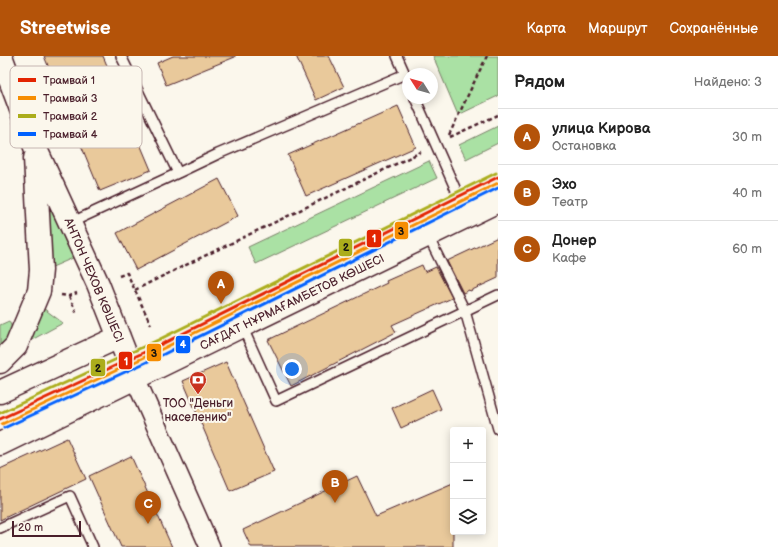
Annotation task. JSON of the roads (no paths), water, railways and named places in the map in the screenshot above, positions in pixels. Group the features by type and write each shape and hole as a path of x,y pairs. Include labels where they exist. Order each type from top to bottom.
{"main road":[{"name":"АНТОН ЧЕХОВ КӨШЕСІ","path":"1,56 10,80"},
{"path":"0,362 16,346 39,291 41,270 35,148"},
{"name":"АНТОН ЧЕХОВ КӨШЕСІ","path":"36,148 98,284 135,378"},
{"name":"САҒДАТ НҰРМАҒАМБЕТОВ КӨШЕСІ","path":"0,444 91,401 135,378 498,201"},
{"path":"0,392 119,337"}],"street":[{"name":"АНТОН ЧЕХОВ КӨШЕСІ","path":"135,378 210,547"}],"lane":[{"path":"121,56 126,66"},
{"path":"397,56 402,68"},
{"path":"70,223 225,151 402,80"},
{"path":"142,99 178,173"},
{"path":"418,104 466,217"},
{"path":"428,236 465,311 498,429"},
{"path":"242,326 276,401 498,295"},
{"path":"0,528 70,496 93,547"}],"tram line":[{"name":"2","path":"0,413 158,340 496,173"},
{"name":"1","path":"0,419 160,345 498,177"},
{"name":"3","path":"2,424 162,349 498,183"},
{"name":"4","path":"4,428 164,354 498,188"}],"place":[{"name":"улица Кирова","path":"221,304"},
{"name":"ТОО \"Деньги населению\"","path":"198,395"},
{"name":"Эхо","path":"335,503"},
{"name":"Донер","path":"148,524"}]}
